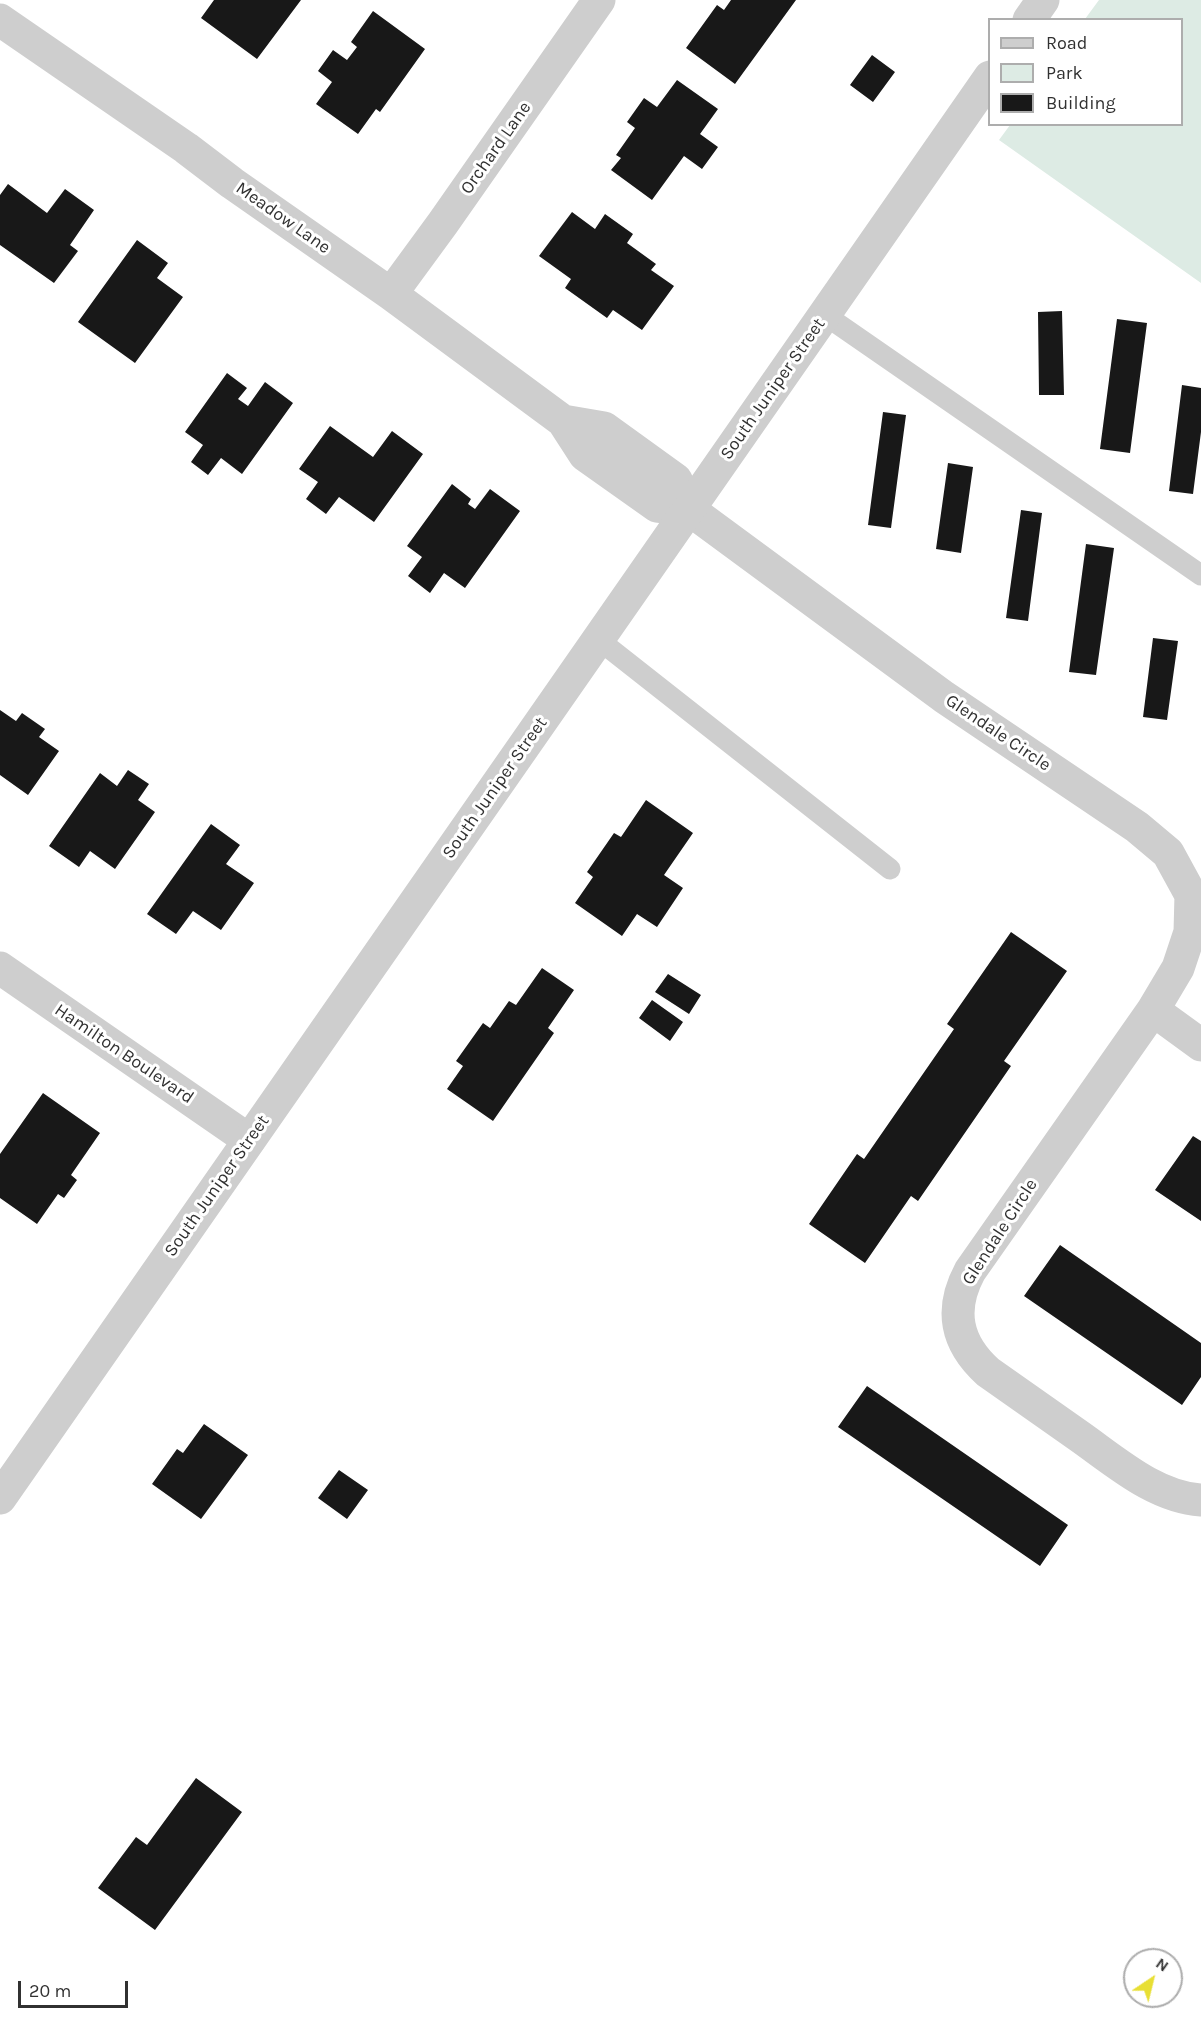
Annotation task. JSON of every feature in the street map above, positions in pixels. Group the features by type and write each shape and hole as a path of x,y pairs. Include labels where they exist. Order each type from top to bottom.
{"street":[{"name":"Orchard Lane","path":"391,294 598,0"},
{"path":"1030,18 1042,0"},
{"name":"Meadow Lane","path":"0,20 186,148 232,183 391,294 562,421 585,455 657,506 690,510"},
{"name":"South Juniper Street","path":"0,1498 988,80"},
{"name":"Glendale Circle","path":"690,510 944,697 1137,827 1168,852 1191,895 1190,932 1178,968 1153,1010 970,1271 960,1294 957,1308 964,1344 975,1360 988,1372 1137,1477 1169,1494 1201,1500"},
{"name":"Hamilton Boulevard","path":"0,968 249,1140"},
{"path":"1153,1010 1201,1045"}],"lane":[{"path":"825,315 1201,575"},
{"path":"598,640 890,869"}],"green space":[{"path":"1099,0 1201,0 1201,283 999,140 1009,126 1183,126 1183,18 1086,18"}],"building":[{"path":"214,0 301,0 257,59 201,18"},
{"path":"731,0 796,0 735,84 686,48 717,5 724,10"},
{"path":"373,11 425,49 380,112 376,109 358,134 316,104 332,82 318,71 333,50 347,60 357,47 351,42"},
{"path":"872,55 895,72 873,102 850,85"},
{"path":"677,80 718,109 700,134 718,147 702,169 684,156 652,200 611,170 621,158 616,155 635,128 627,122 644,98 657,107"},
{"path":"8,184 47,213 65,189 94,210 70,245 78,251 54,283 0,245 0,195"},
{"path":"572,212 595,229 605,214 633,234 627,243 656,264 651,270 674,286 642,330 613,310 607,318 565,288 571,279 539,256"},
{"path":"137,240 168,263 157,278 183,297 135,363 78,322"},
{"path":"1062,311 1064,395 1039,395 1038,312"},
{"path":"1117,319 1147,323 1130,453 1100,449"},
{"path":"227,373 247,388 238,399 248,406 265,382 293,403 242,474 221,458 208,475 191,462 203,445 185,432"},
{"path":"1182,385 1201,388 1201,432 1193,494 1169,491"},
{"path":"883,412 906,415 891,528 868,525"},
{"path":"330,426 373,457 392,431 423,454 374,522 339,497 326,514 306,499 318,482 299,469"},
{"path":"948,463 973,467 961,553 936,549"},
{"path":"452,484 471,499 468,504 475,509 490,489 520,511 465,588 444,573 430,593 408,576 422,557 407,546"},
{"path":"1021,510 1042,513 1028,621 1006,618"},
{"path":"1086,544 1114,548 1096,675 1069,672"},
{"path":"1153,638 1178,641 1167,720 1143,717"},
{"path":"0,710 16,721 22,713 45,729 39,737 59,751 28,795 0,775"},
{"path":"128,770 149,784 138,800 155,812 115,869 90,851 79,867 49,846 100,773 117,786"},
{"path":"646,800 693,833 664,875 683,888 657,927 637,914 622,936 575,903 593,877 587,872 614,833 621,837"},
{"path":"211,824 240,845 226,864 254,883 221,930 193,911 176,934 147,914"},
{"path":"1011,932 1067,971 1004,1061 1011,1066 918,1201 911,1196 865,1263 809,1224 857,1154 864,1159 954,1029 947,1024"},
{"path":"542,968 574,990 548,1028 554,1033 493,1121 447,1089 463,1066 456,1061 483,1023 490,1028 509,1001 516,1005"},
{"path":"668,974 701,995 689,1014 655,992"},
{"path":"652,1000 683,1022 670,1041 639,1018"},
{"path":"43,1093 100,1133 71,1175 77,1180 64,1198 58,1194 37,1224 0,1198 0,1154"},
{"path":"1193,1136 1201,1141 1201,1221 1155,1190"},
{"path":"1060,1245 1201,1343 1201,1377 1182,1405 1024,1296"},
{"path":"867,1386 1068,1525 1040,1566 838,1427"},
{"path":"204,1424 248,1455 201,1519 152,1484 177,1449 183,1453"},
{"path":"339,1470 368,1490 347,1519 318,1498"},
{"path":"196,1778 242,1812 155,1930 98,1888 136,1837 147,1845"}]}
